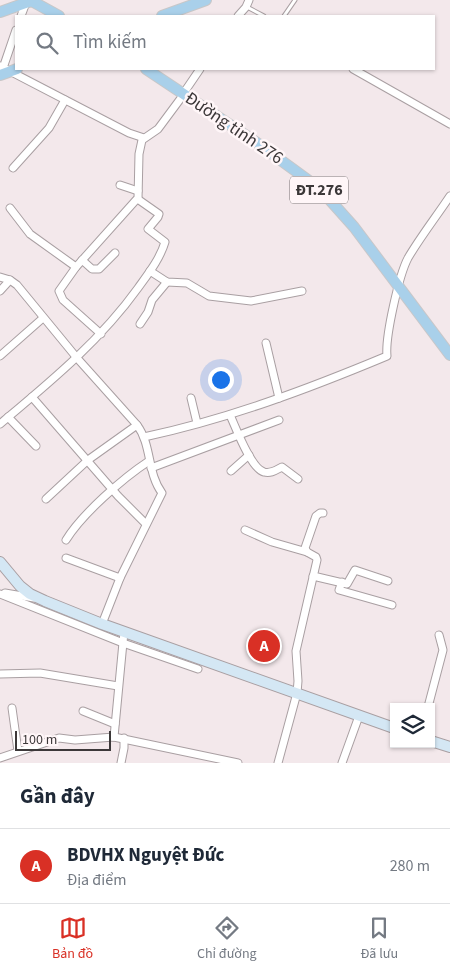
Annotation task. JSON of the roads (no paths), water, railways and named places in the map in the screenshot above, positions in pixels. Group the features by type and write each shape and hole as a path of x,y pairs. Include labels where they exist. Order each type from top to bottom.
{"main road":[{"path":"165,15 206,0"},
{"path":"0,12 30,1 57,15"},
{"name":"Đường tỉnh 276","path":"148,70 260,145 320,191 347,218 450,355"},
{"path":"0,562 20,586 39,598 102,624 390,727"},
{"path":"435,742 450,747"}],"street":[{"path":"22,15 30,1"},
{"path":"239,15 247,3"},
{"path":"15,34 6,70 129,133 144,138 158,129 199,70"},
{"path":"355,70 450,124"},
{"path":"13,168 49,128 65,100"},
{"path":"101,334 68,305 59,294 59,291 82,260 138,200 138,154 144,138"},
{"path":"120,185 138,191"},
{"path":"144,437 230,415 325,382 387,356 386,347 399,287 409,257 450,196"},
{"path":"0,424 77,358 101,334 150,271 165,242 148,229 159,214 138,200"},
{"path":"10,208 30,234 76,267"},
{"path":"82,260 92,269 99,269 115,253"},
{"path":"150,271 167,282 187,283 209,296 251,301 302,291"},
{"path":"0,277 10,280 17,285 42,318 137,425 144,437 153,480 162,493 120,578 102,624"},
{"path":"0,291 10,280"},
{"path":"140,324 148,312 152,300 167,282"},
{"path":"0,356 42,318"},
{"path":"266,342 279,398"},
{"path":"32,398 118,496 146,524"},
{"path":"191,398 197,423"},
{"path":"230,415 249,455 260,471 272,472 282,467 298,479"},
{"path":"8,417 36,446"},
{"path":"66,540 76,526 130,475 150,465 279,420"},
{"path":"46,499 88,460 137,425"},
{"path":"231,471 249,455"},
{"path":"307,552 305,548 316,516 319,513 323,513"},
{"path":"245,530 272,542 307,552 316,557 317,560 296,651 297,693 278,763"},
{"path":"66,558 120,578"},
{"path":"313,576 347,584 355,570 388,581"},
{"path":"342,582 339,590 392,605"},
{"path":"0,593 39,598"},
{"path":"0,593 123,643 198,669"},
{"path":"114,737 124,632"},
{"path":"429,703 442,650 439,635"},
{"path":"0,674 40,673 118,686"},
{"path":"12,708 18,751"},
{"path":"83,711 115,724"},
{"path":"342,763 359,716"},
{"path":"0,758 60,738 75,740 114,737 238,763"},
{"path":"121,763 124,738"}],"lane":[{"path":"285,15 295,0"},
{"path":"247,3 263,15"}],"place":[{"name":"BDVHX Nguyệt Đức","path":"264,646"}]}
